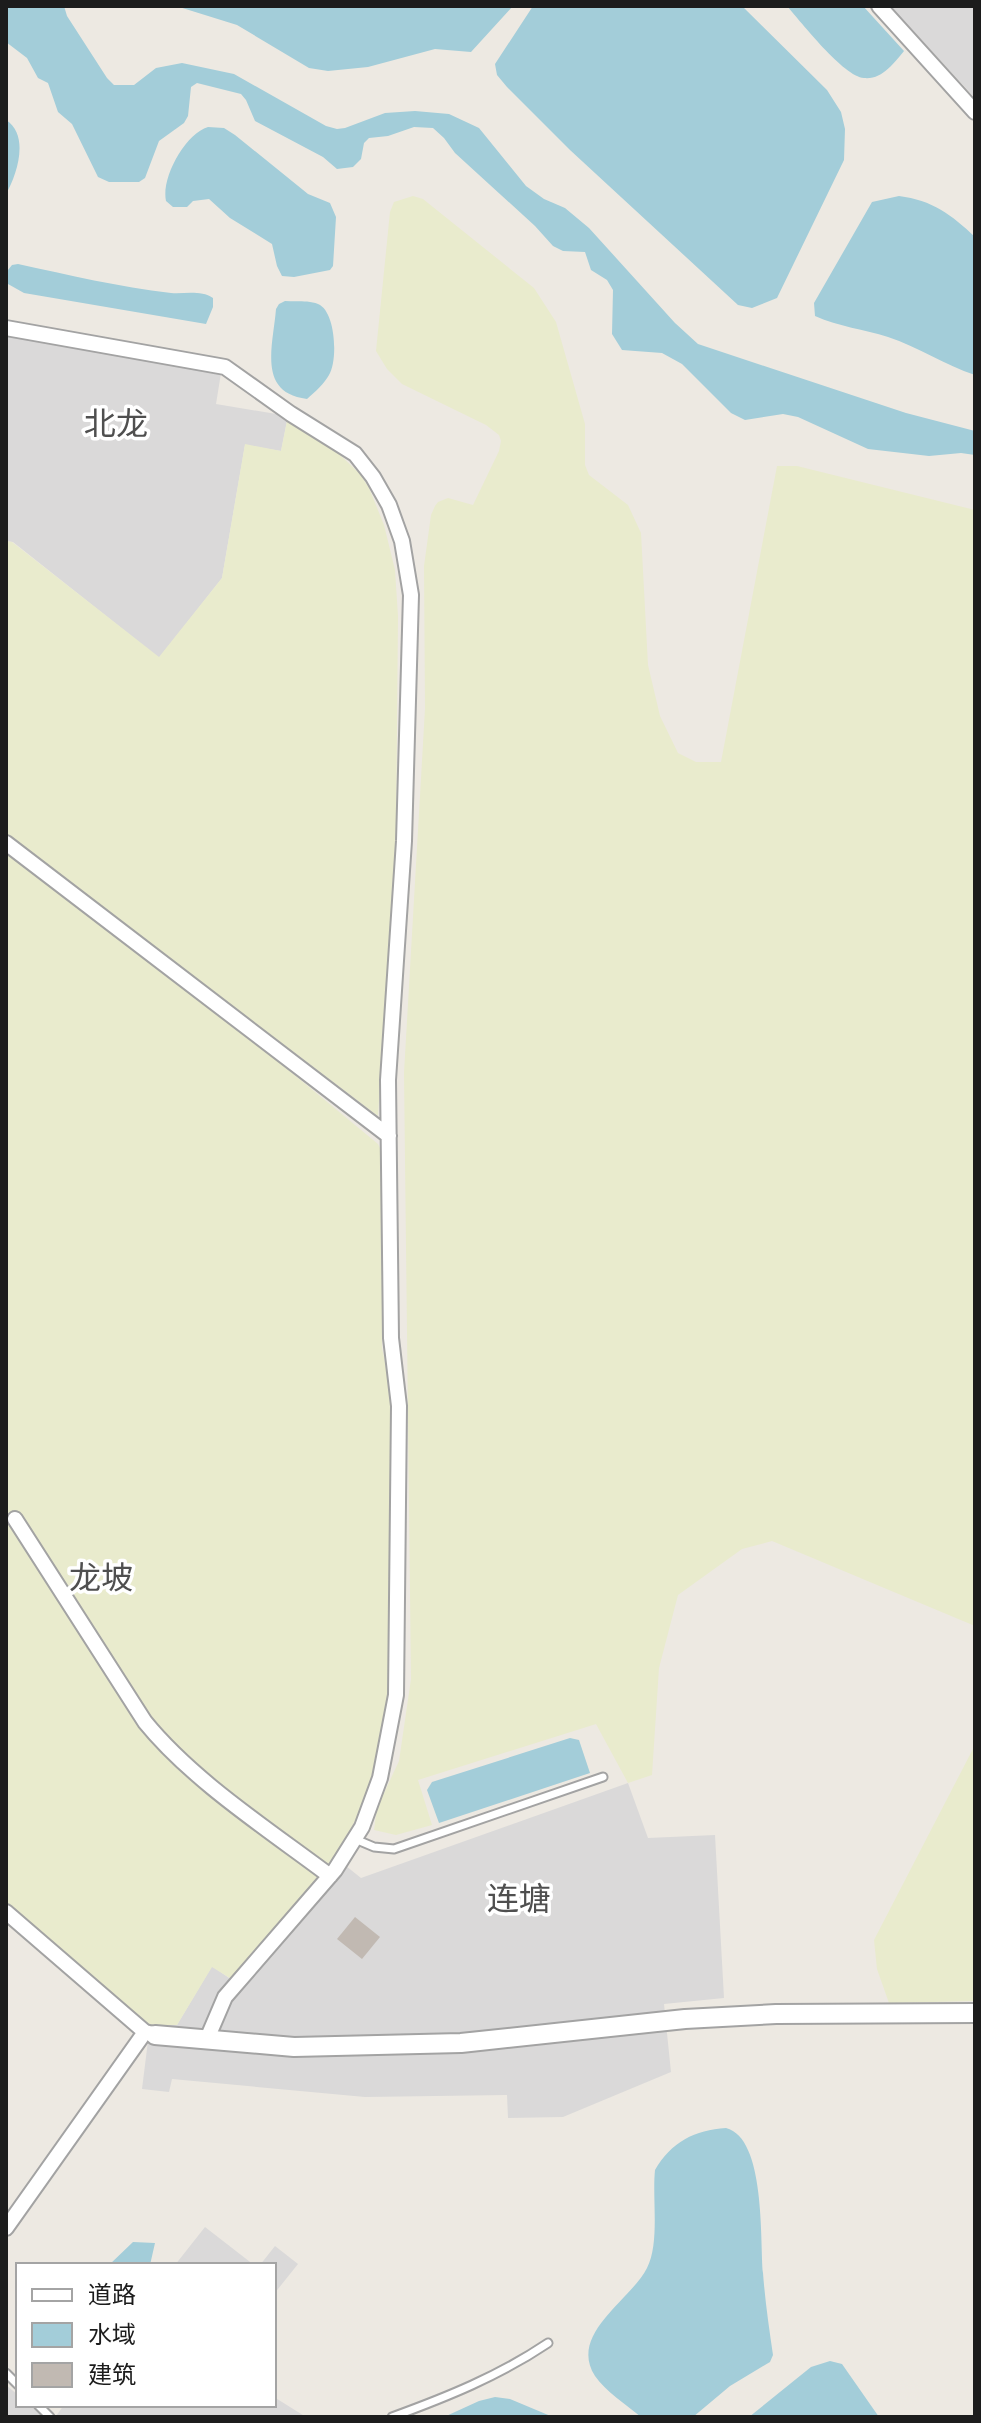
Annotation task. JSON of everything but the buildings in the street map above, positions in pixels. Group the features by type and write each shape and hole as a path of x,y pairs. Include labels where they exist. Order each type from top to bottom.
{"street":[{"path":"879,6 975,112"},
{"path":"6,328 225,367 355,454 389,505 402,541 411,595 404,841 388,1080 391,1338 399,1406 396,1695 380,1778 362,1827 330,1876 225,1997 207,2039"},
{"path":"6,843 389,1136"},
{"path":"15,1519 145,1722 159,1739 185,1764 330,1876"},
{"path":"6,1912 150,2034 294,2047 461,2043 685,2019 776,2014 975,2013"},
{"path":"6,2228 150,2034"}],"lane":[{"path":"355,1839 374,1847 394,1849 603,1777"},
{"path":"392,2417 488,2378 548,2343"}],"shaded area":[{"path":"890,6 975,6 975,98"},
{"path":"6,335 221,373 216,404 288,416 281,451 245,445 222,578 159,658 13,542 6,541"},
{"path":"628,1783 648,1838 715,1835 724,1998 664,2004 671,2072 563,2117 508,2118 507,2095 365,2097 172,2079 169,2092 142,2089 150,2025 177,2025 212,1966 232,1980 336,1858 361,1878"},
{"path":"205,2227 251,2263 177,2263"},
{"path":"275,2246 298,2264 276,2292 276,2263 262,2263"},
{"path":"6,2385 16,2393 16,2407 32,2407 44,2417 6,2417"},
{"path":"276,2398 306,2417 56,2416 63,2407 276,2407"}],"green space":[{"path":"413,196 423,199 534,288 556,322 585,424 585,465 589,475 628,505 641,533 648,665 660,716 678,753 696,762 721,762 777,466 797,466 975,510 975,1626 772,1541 742,1549 678,1595 659,1668 652,1775 628,1783 596,1724 418,1780 432,1825 396,1835 374,1830 377,1808 399,1761 411,1679 404,1073 425,709 424,566 435,506 448,498 473,505 501,441 499,435 486,425 402,384 387,369 376,351 390,212 394,202"},
{"path":"288,416 338,453 360,474 384,525 395,570 398,616 396,839 378,1116 6,835 6,541 12,542 159,657 222,578 245,444 281,451"},
{"path":"6,846 181,981 378,1144 384,1156 382,1348 394,1405 389,1709 377,1767 368,1795 336,1858 233,1980 212,1967 177,2025 150,2025 6,1906"},
{"path":"975,1745 975,2001 889,2003 877,1969 874,1940"}],"water":[{"path":"6,6 64,6 67,16 114,85 134,85 156,68 182,63 234,74 326,126 337,129 385,113 415,111 449,114 479,128 526,186 544,199 565,208 589,228 698,344 906,413 975,431 975,455 929,456 868,449 798,417 783,414 745,420 731,413 682,364 662,353 622,350 612,334 613,290 607,280 591,270 585,252 563,251 553,246 455,153 433,128 414,127 388,136 369,138 364,143 361,159 353,167 337,169 323,157 255,121 241,94 197,83 191,87 188,116 184,123 159,141 145,178 139,182 109,182 98,177 72,124 58,112 48,83 38,78 27,58 6,42"},
{"path":"176,6 513,6 471,52 435,49 368,67 328,71 309,68 237,25"},
{"path":"533,6 742,6 827,90 841,112 845,129 844,160 777,298 752,308 738,305 570,150 507,87 497,75 495,64"},
{"path":"787,6 863,6 904,51 887,70 876,76 864,78 856,75 823,48"},
{"path":"6,120 18,135 19,156 6,194"},
{"path":"208,127 224,128 308,194 330,203 336,217 333,266 330,270 294,277 282,276 272,244 230,218 209,199 193,201 187,207 173,207 166,201 167,181 176,158 191,138"},
{"path":"899,196 922,201 941,210 975,237 975,375 899,341 815,316 814,303 872,202"},
{"path":"18,264 132,287 203,294 213,298 213,307 206,324 24,293 8,284 8,270"},
{"path":"285,301 318,304 324,308 332,326 332,368 325,382 307,399 291,395 274,378 271,352 276,309"},
{"path":"570,1738 579,1740 590,1773 439,1823 427,1790 432,1782"},
{"path":"726,2128 739,2136 748,2150 754,2170 773,2355 770,2362 730,2386 693,2417 641,2417 599,2382 589,2361 589,2346 595,2332 639,2280 651,2258 655,2170 661,2160 685,2139 704,2131"},
{"path":"133,2242 155,2243 150,2263 111,2263"},
{"path":"830,2361 842,2364 879,2417 749,2417 811,2367"},
{"path":"495,2397 510,2399 553,2417 444,2417"}],"district":[{"name":"北龙","path":"116,423"},
{"name":"龙坡","path":"101,1577"},
{"name":"连塘","path":"519,1898"}]}
